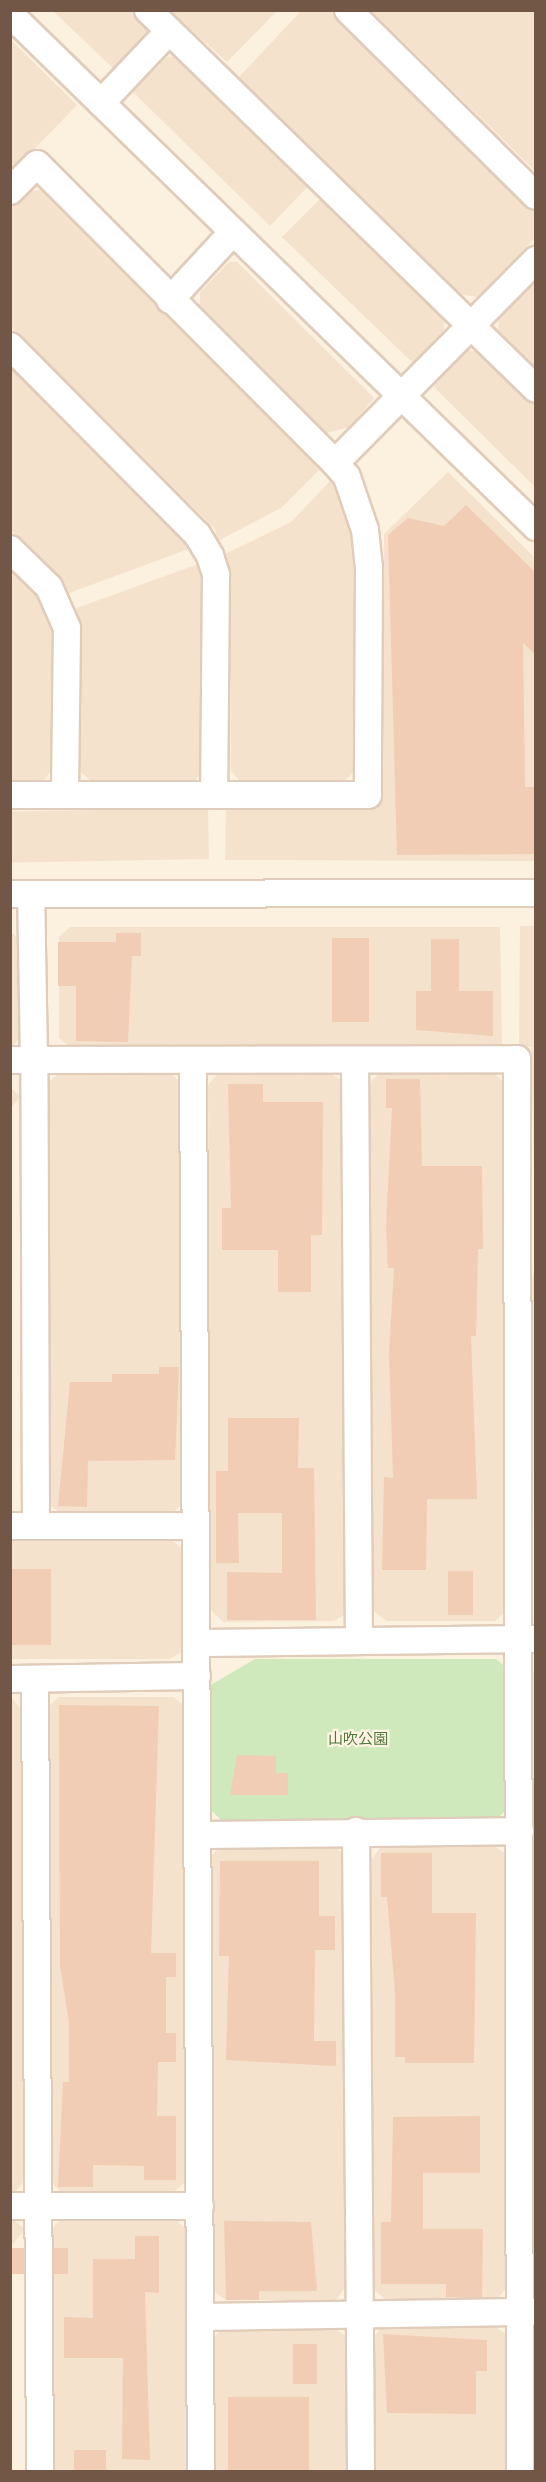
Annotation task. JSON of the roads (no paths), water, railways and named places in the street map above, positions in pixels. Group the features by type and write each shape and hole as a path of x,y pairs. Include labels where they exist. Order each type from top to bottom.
{"street":[{"path":"148,10 536,389"},
{"path":"348,10 536,196"},
{"path":"10,14 400,397 536,527"},
{"path":"101,103 169,31"},
{"path":"10,191 38,164 170,300 335,463 347,477 365,530 369,567 368,795 10,795"},
{"path":"170,300 233,232"},
{"path":"335,463 536,260"},
{"path":"10,346 197,534 210,556 216,575 214,794"},
{"path":"10,549 49,587 67,628 65,795"},
{"path":"36,1526 22,1060 21,894 536,894"},
{"path":"22,1060 517,1059 526,1246 528,1639 520,1831 529,2312 520,2472"},
{"path":"193,1060 201,2472"},
{"path":"355,1060 360,1641"},
{"path":"10,1526 196,1526"},
{"path":"197,1643 528,1639"},
{"path":"40,2472 38,2205 23,1679 197,1676"},
{"path":"198,1835 357,1831 520,1831"},
{"path":"357,1831 361,2472"},
{"path":"10,2206 200,2206"},
{"path":"200,2317 529,2312"}],"park label":[{"name":"山吹公園","path":"358,1740"}]}
